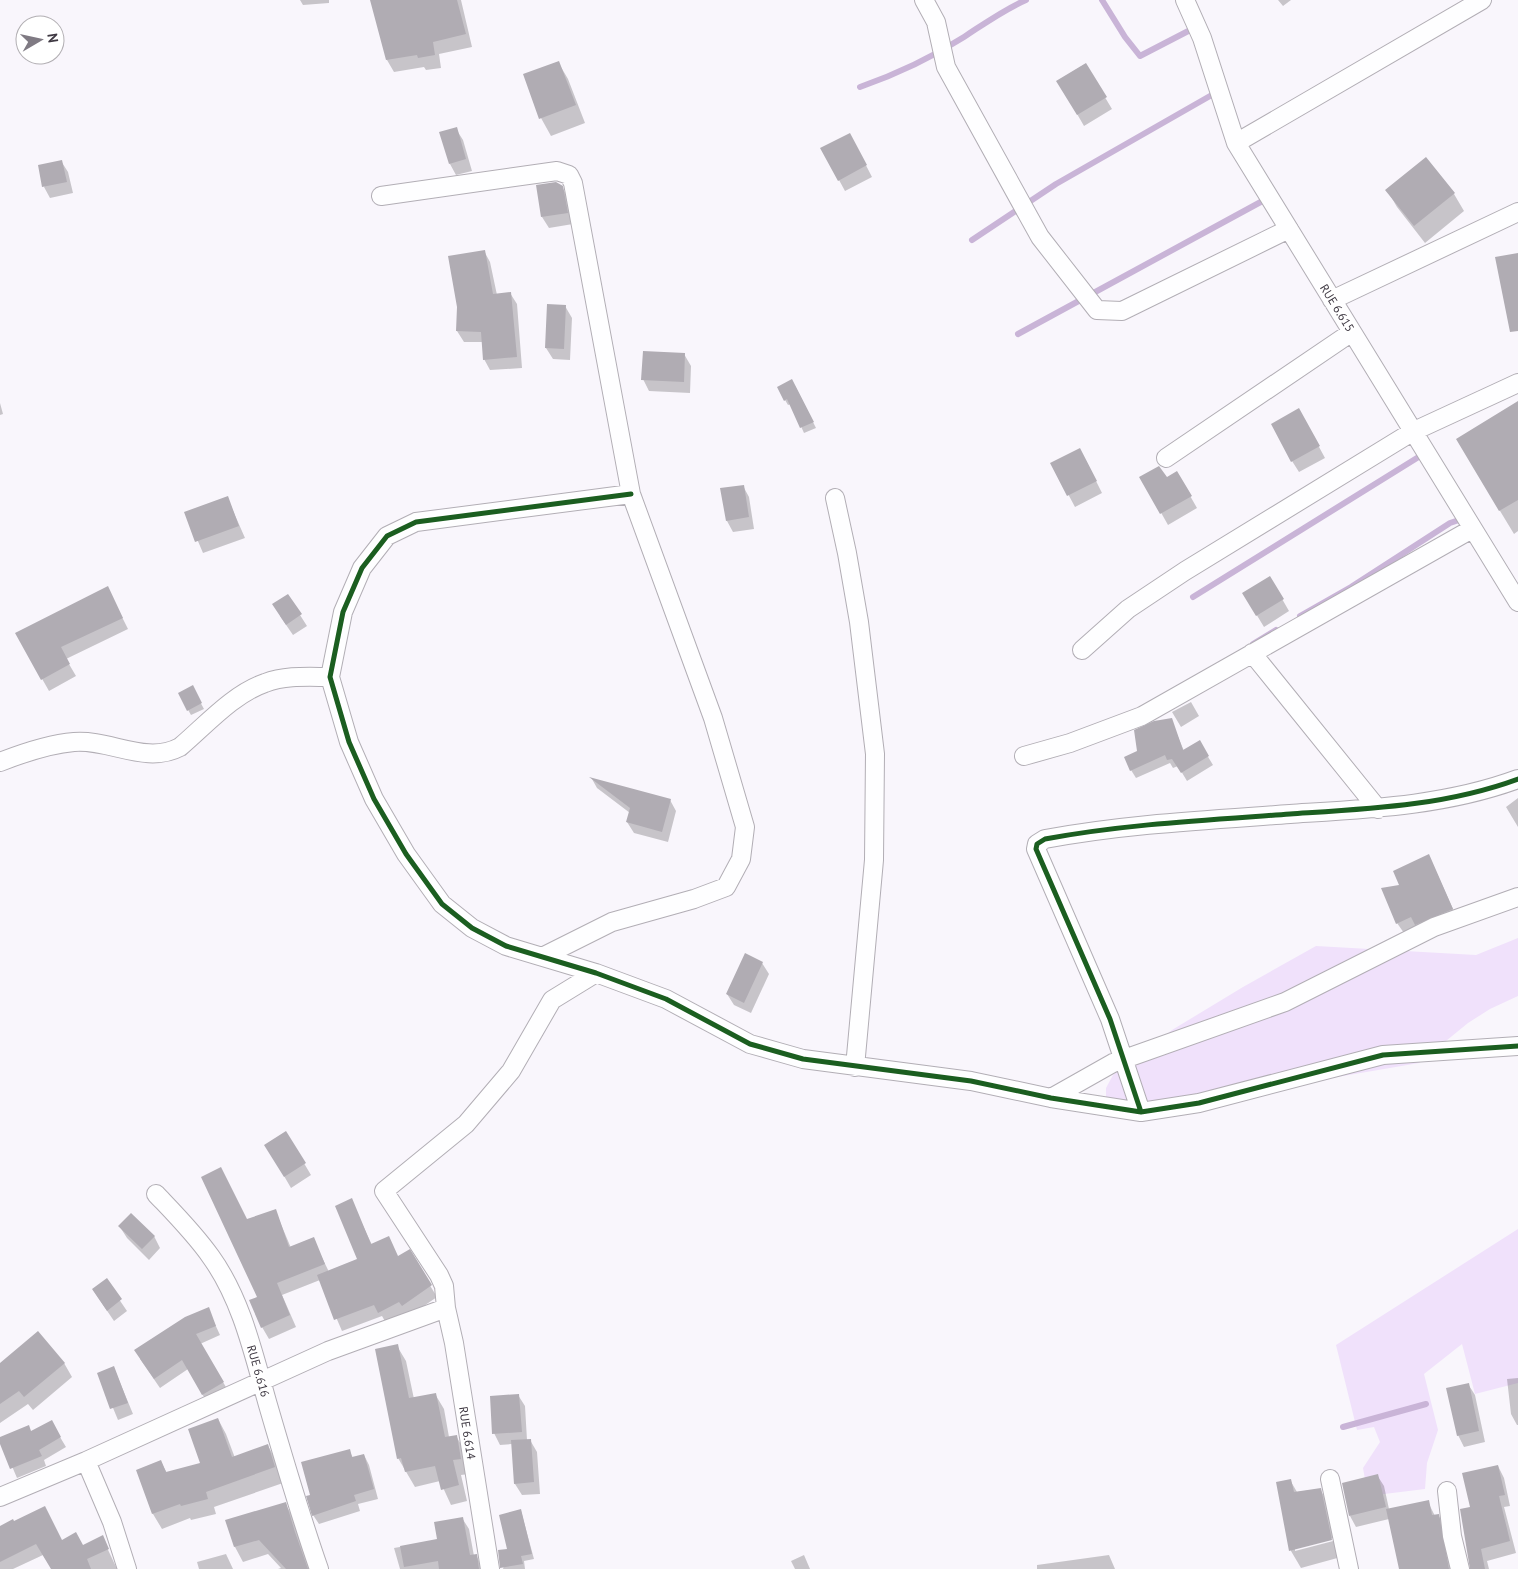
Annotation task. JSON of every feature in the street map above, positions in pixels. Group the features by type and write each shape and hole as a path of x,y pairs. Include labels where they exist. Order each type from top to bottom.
{"street":[{"path":"924,0 936,22 946,67 1040,237 1098,310 1122,312 1289,229"},
{"name":"RUE 6.615","path":"1185,0 1202,38 1236,144 1518,602"},
{"path":"1236,144 1482,0"},
{"path":"381,196 556,171 569,175 573,183 631,494 718,736 745,827 741,859 726,886 694,899 612,922 544,956"},
{"path":"1332,300 1518,212"},
{"path":"1166,458 1352,332"},
{"path":"1082,650 1128,609 1185,571 1412,432 1518,383"},
{"path":"631,494 416,522 387,536 362,568 343,612 330,678 349,742 374,799 406,854 442,904 472,928 506,946 596,973 666,999 750,1044 803,1059 971,1081 1052,1098 1141,1112 1199,1103 1383,1055 1518,1046"},
{"path":"835,498 848,553 859,622 875,754 874,860 855,1067"},
{"path":"1024,756 1070,743 1142,716 1472,528"},
{"path":"1252,653 1378,809"},
{"path":"0,762 41,748 75,742 106,743 142,753 171,752 180,747 246,691 266,682 289,678 330,678"},
{"path":"1141,1112 1110,1020 1036,849 1037,844 1044,838 1149,823 1378,809 1430,803 1518,779"},
{"path":"1052,1098 1113,1062 1285,1002 1434,927 1518,897"},
{"name":"RUE 6.614","path":"490,1569 454,1343 441,1310 444,1286 439,1275 384,1191 466,1124 511,1071 552,1000 596,973"},
{"name":"RUE 6.616","path":"156,1194 192,1232 212,1258 234,1300 319,1569"},
{"path":"0,1496 86,1461 328,1351 441,1310"},
{"path":"86,1461 112,1522 127,1569"},
{"path":"1330,1479 1349,1569"},
{"path":"1447,1491 1452,1536 1460,1569"}],"shaded area":[{"path":"1518,938 1518,996 1490,1009 1468,1023 1419,1063 1114,1115 1106,1097 1106,1088 1113,1075 1172,1030 1316,946 1476,955"},
{"path":"1518,1229 1518,1383 1475,1394 1462,1344 1424,1374 1438,1430 1427,1463 1425,1489 1368,1496 1363,1468 1380,1442 1374,1427 1357,1430 1336,1345"}],"building":[{"path":"370,0 457,0 466,34 433,42 435,55 418,58 417,55 386,60"},
{"path":"559,61 576,105 539,119 523,74"},
{"path":"1086,63 1107,97 1077,115 1056,81"},
{"path":"457,127 466,159 449,164 439,132"},
{"path":"850,133 867,165 838,181 820,148"},
{"path":"1426,157 1455,193 1414,226 1385,190"},
{"path":"62,160 67,182 42,187 38,165"},
{"path":"556,182 563,186 568,213 541,217 536,185"},
{"path":"485,250 493,294 511,292 517,357 483,360 481,332 456,331 457,307 448,256"},
{"path":"1518,253 1518,331 1510,332 1495,257"},
{"path":"547,304 566,305 564,349 545,348"},
{"path":"643,351 685,353 684,382 641,380"},
{"path":"792,379 814,422 800,428 787,399 784,401 777,387"},
{"path":"1518,401 1518,500 1499,511 1456,439"},
{"path":"1299,408 1320,446 1291,462 1271,424"},
{"path":"1080,448 1097,481 1067,496 1050,463"},
{"path":"1159,466 1167,477 1177,471 1192,496 1160,514 1139,477"},
{"path":"744,485 749,517 726,521 720,488"},
{"path":"228,496 239,526 195,542 184,512"},
{"path":"1270,576 1284,599 1256,616 1242,593"},
{"path":"108,586 123,618 61,647 70,664 41,680 15,633"},
{"path":"288,594 302,614 286,625 272,604"},
{"path":"193,685 202,703 187,711 178,693"},
{"path":"1172,718 1183,750 1200,740 1209,756 1181,773 1172,759 1167,760 1165,755 1130,771 1124,757 1137,751 1134,730 1154,721"},
{"path":"589,777 671,799 662,832 626,822 630,808"},
{"path":"1429,854 1453,909 1415,925 1411,917 1396,924 1381,888 1399,885 1393,871"},
{"path":"745,953 763,962 744,1003 726,994"},
{"path":"286,1131 306,1163 284,1177 264,1145"},
{"path":"221,1167 247,1219 276,1209 289,1247 314,1237 325,1264 277,1283 290,1315 261,1328 249,1300 257,1297 201,1177"},
{"path":"352,1198 371,1244 389,1236 398,1256 410,1249 432,1285 402,1306 399,1302 378,1313 374,1305 334,1320 317,1275 357,1259 335,1206"},
{"path":"131,1213 155,1236 142,1249 118,1226"},
{"path":"107,1278 122,1299 107,1311 92,1289"},
{"path":"209,1307 216,1326 196,1334 224,1382 202,1395 182,1360 154,1379 134,1350 185,1317"},
{"path":"38,1331 65,1363 24,1397 19,1391 0,1404 0,1363"},
{"path":"398,1344 409,1398 436,1393 445,1437 457,1435 461,1459 453,1460 459,1485 441,1490 435,1466 405,1472 401,1458 397,1459 375,1349"},
{"path":"114,1366 128,1403 110,1409 97,1373"},
{"path":"1469,1383 1479,1431 1457,1436 1446,1388"},
{"path":"519,1394 522,1432 492,1434 490,1396"},
{"path":"218,1418 232,1457 268,1444 275,1467 206,1492 208,1499 181,1506 180,1504 152,1514 136,1470 161,1460 166,1472 200,1463 188,1429"},
{"path":"52,1420 61,1437 39,1450 42,1456 10,1469 0,1444 0,1437 29,1425 31,1431"},
{"path":"531,1439 534,1482 514,1484 511,1440"},
{"path":"350,1449 352,1457 364,1454 374,1489 354,1495 356,1501 312,1516 306,1496 310,1495 301,1462"},
{"path":"1498,1465 1505,1495 1499,1496 1510,1541 1481,1549 1485,1569 1470,1569 1460,1509 1470,1507 1462,1473"},
{"path":"1378,1474 1386,1507 1349,1516 1342,1483"},
{"path":"1291,1479 1294,1492 1321,1488 1332,1540 1289,1551 1276,1482"},
{"path":"1429,1500 1432,1515 1439,1514 1449,1569 1399,1569 1386,1509"},
{"path":"286,1502 308,1569 286,1569 259,1540 234,1547 225,1520"},
{"path":"45,1506 62,1540 76,1532 83,1545 103,1535 109,1549 87,1559 91,1569 51,1569 36,1544 0,1562 0,1526"},
{"path":"521,1509 532,1554 521,1556 523,1564 500,1568 498,1550 507,1549 499,1515"},
{"path":"463,1517 470,1555 477,1554 479,1569 439,1569 438,1561 404,1567 400,1546 437,1539 434,1522"}],"waterway":[{"path":"860,87 926,59 1026,0"},
{"path":"1102,0 1125,37 1140,56 1196,27"},
{"path":"972,240 1056,184 1217,92"},
{"path":"1018,334 1268,198"},
{"path":"1193,597 1425,453"},
{"path":"1300,616 1351,587 1450,523 1465,518"},
{"path":"1253,644 1276,630"},
{"path":"1343,1427 1426,1404"}],"cycle path":[{"path":"631,494 416,522 387,536 362,568 343,612 330,677 349,742 374,799 406,854 442,904 472,928 506,946 596,973 666,999 750,1044 803,1059 971,1081 1051,1098 1141,1112 1199,1103 1383,1055 1518,1046"},
{"path":"1141,1112 1110,1019 1036,849 1037,844 1045,839 1136,826 1405,805 1462,795 1518,779"}]}
